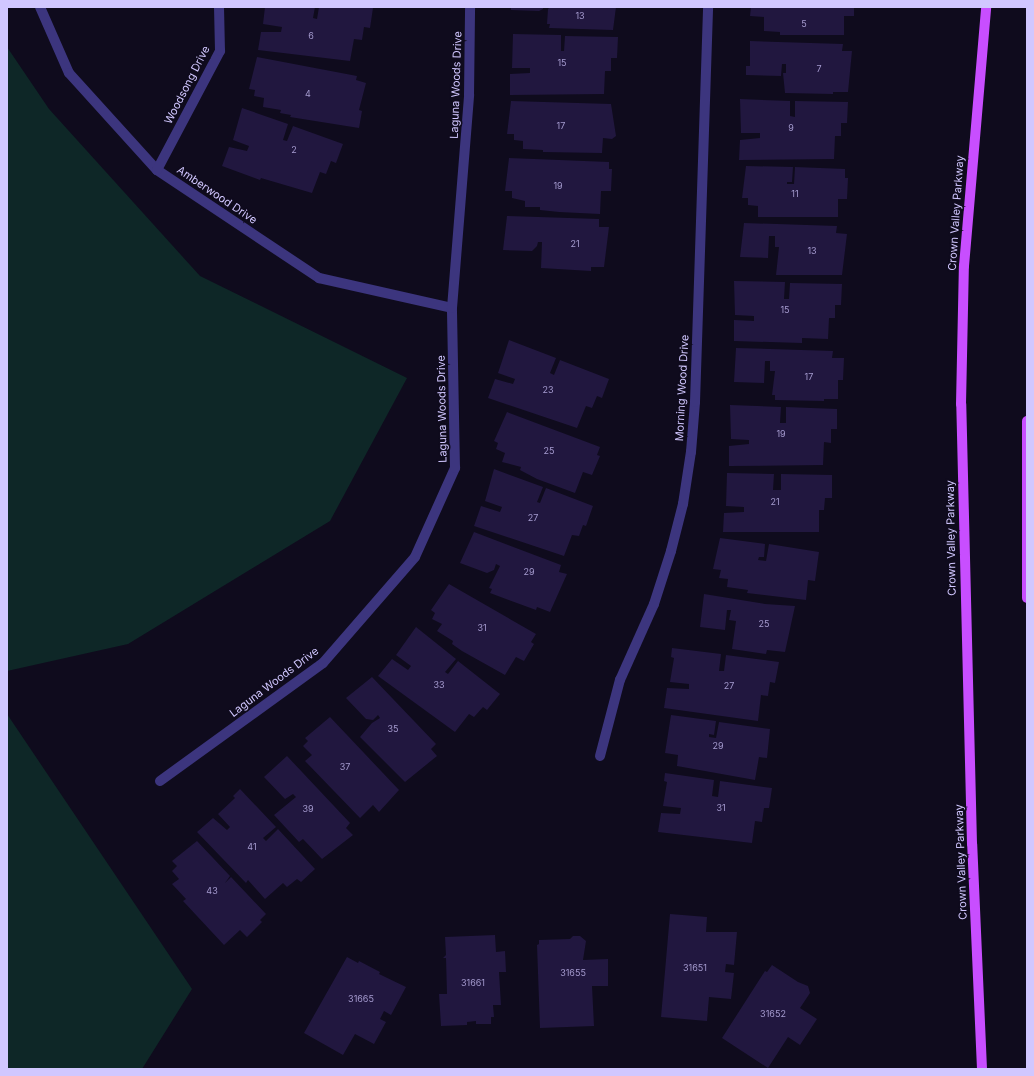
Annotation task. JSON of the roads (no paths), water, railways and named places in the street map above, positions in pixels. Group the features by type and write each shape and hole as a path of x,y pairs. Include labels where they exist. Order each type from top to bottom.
{"main road":[{"name":"Crown Valley Parkway","path":"982,1069 972,844 961,404 964,266 986,7"},
{"path":"1027,421 1027,598"}],"street":[{"name":"Amberwood Drive","path":"40,7 69,74 157,170 319,278 452,308"},
{"name":"Woodsong Drive","path":"157,170 220,52 220,7"},
{"name":"Laguna Woods Drive","path":"160,781 322,663 415,557 455,468 452,308 469,95 470,7"},
{"name":"Morning Wood Drive","path":"600,756 620,680 654,604 671,552 684,504 691,452 695,402 708,7"}]}
